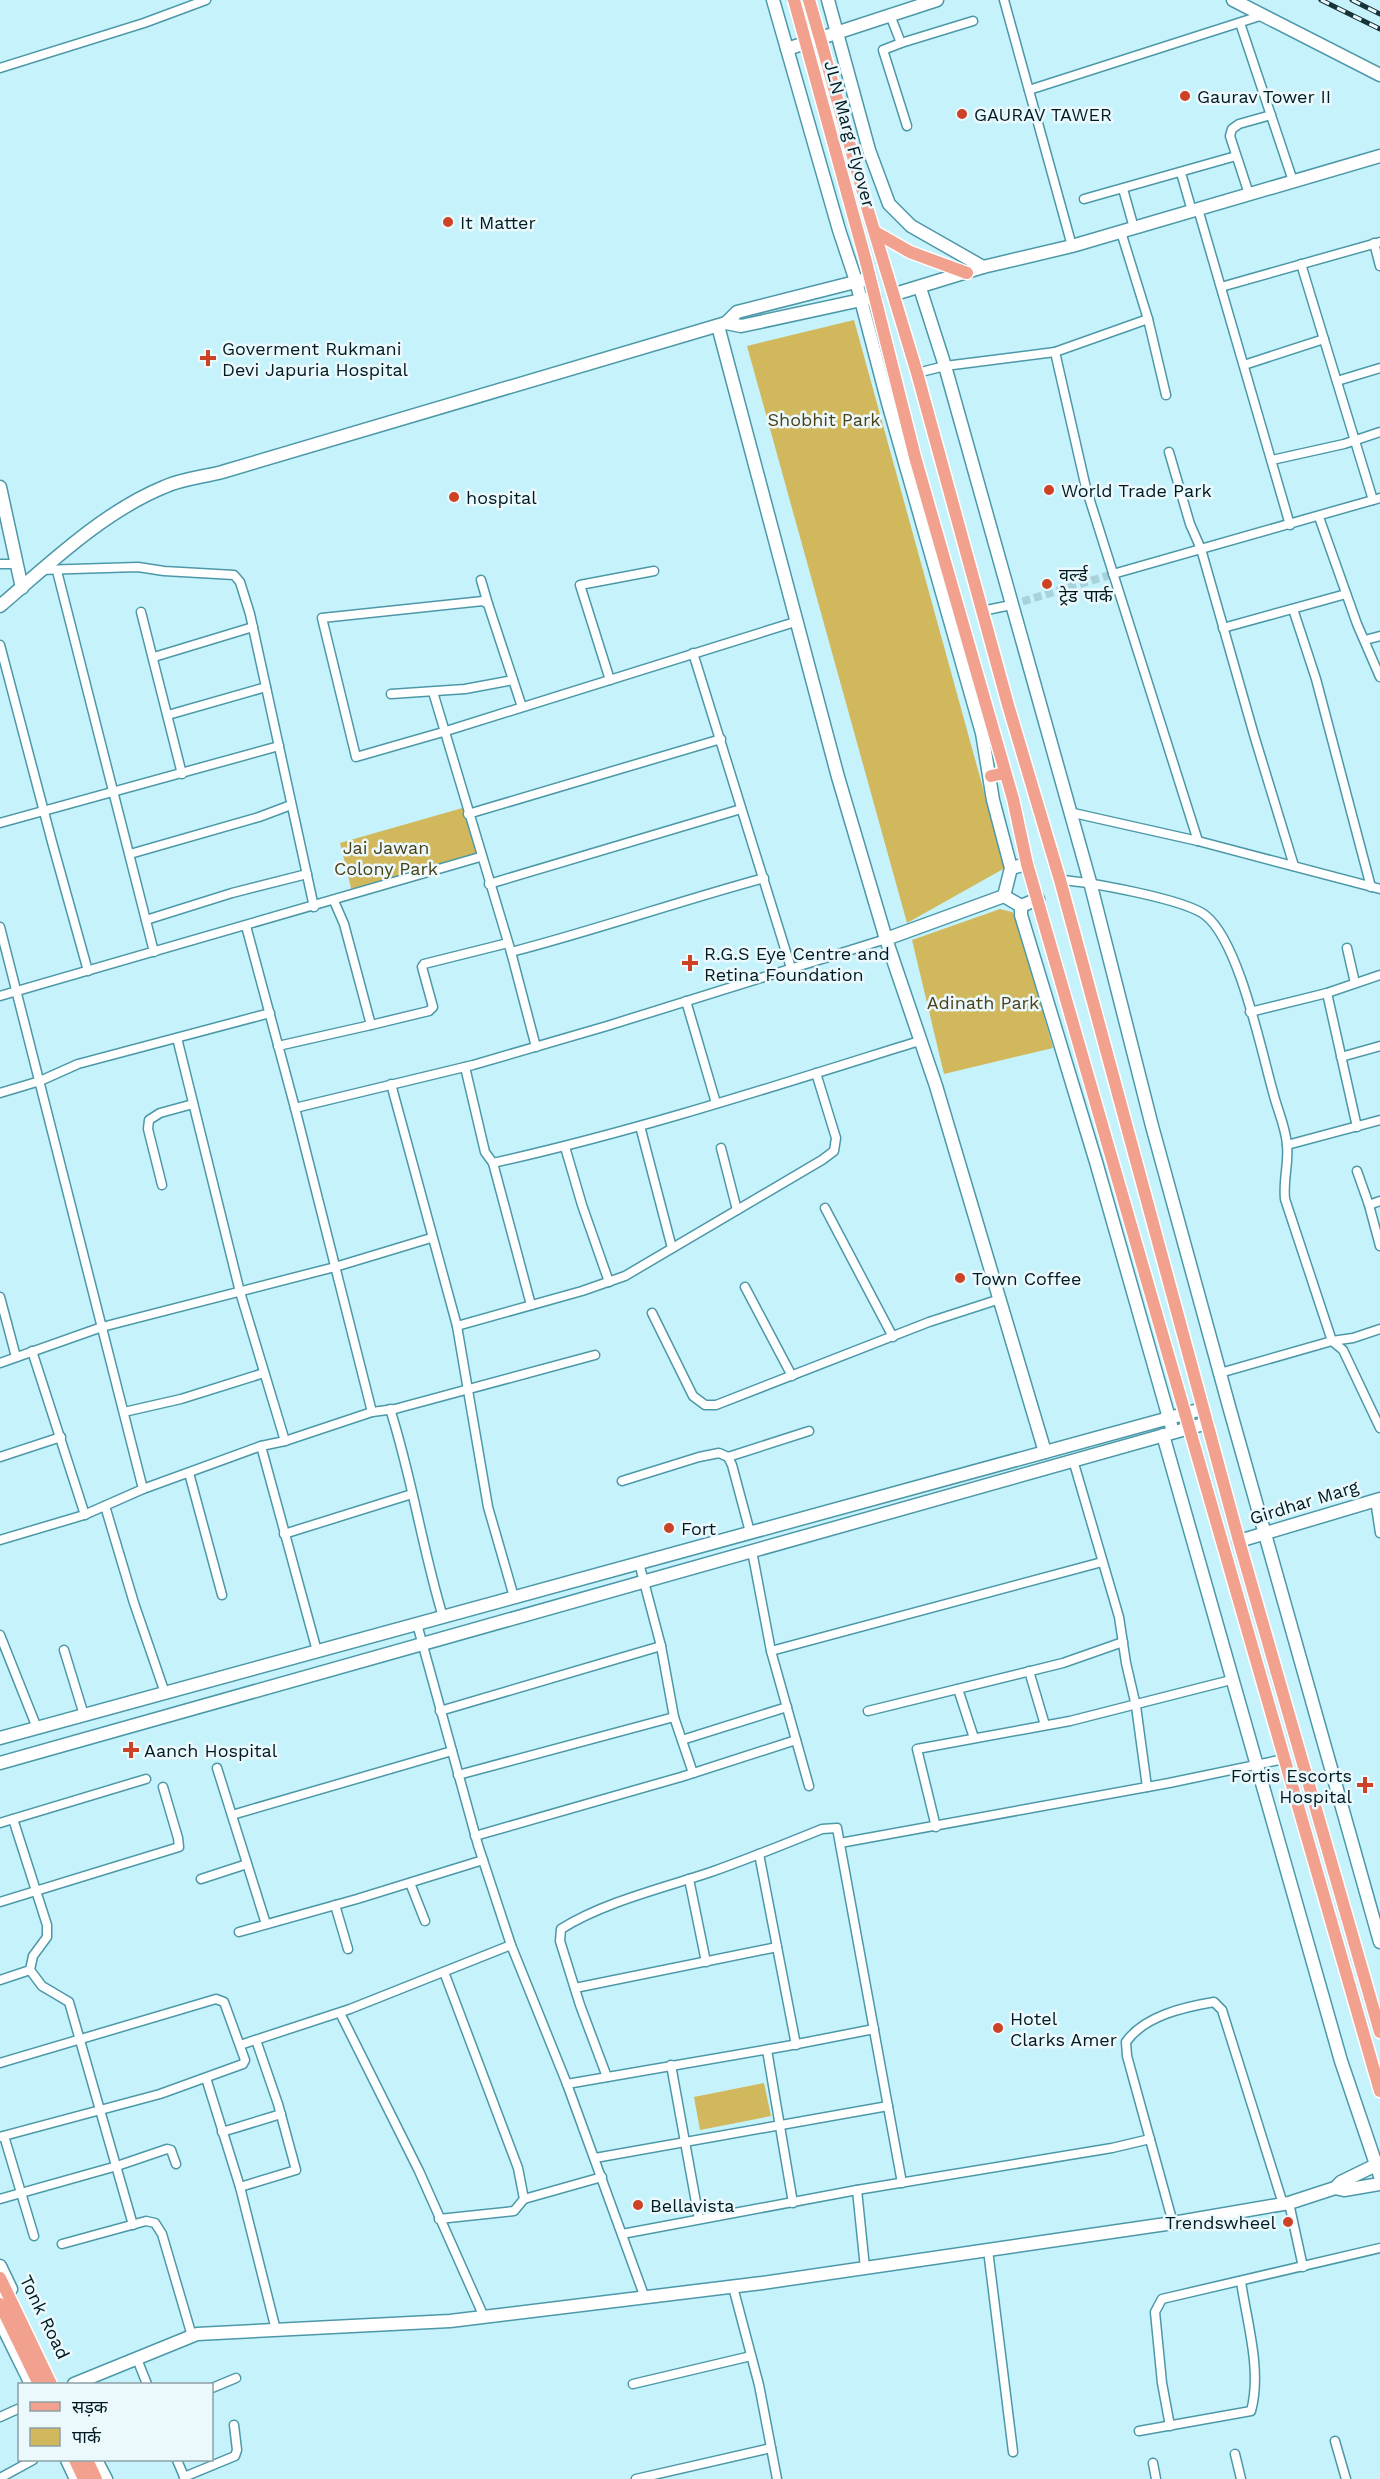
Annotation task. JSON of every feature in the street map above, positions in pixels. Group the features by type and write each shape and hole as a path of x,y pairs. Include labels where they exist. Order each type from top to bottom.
{"main road":[{"name":"JLN Marg Flyover","path":"794,0 865,258 915,457 1005,773 1038,900 1380,2091"},
{"name":"JLN Marg Flyover","path":"809,0 869,214 895,294 982,611 1060,880 1202,1408 1380,2032"},
{"path":"875,232 910,252 967,273"},
{"path":"990,776 1005,773"},
{"path":"0,2278 50,2383"},
{"path":"0,2304 38,2383"},
{"path":"75,2461 84,2479"},
{"path":"87,2461 96,2479"}],"street":[{"path":"0,68 144,23 206,0"},
{"path":"773,0 838,230 856,281 982,732 993,800 1011,868 1004,896"},
{"path":"828,0 869,150 889,204 911,226 983,267"},
{"path":"787,49 937,0"},
{"path":"1004,0 1072,246"},
{"path":"1233,0 1380,75"},
{"path":"890,15 901,43"},
{"path":"1029,90 1263,15"},
{"path":"907,126 883,50 973,21"},
{"path":"1240,23 1293,181"},
{"path":"1249,194 1230,136 1232,129 1239,124 1271,115"},
{"path":"1084,200 1236,156"},
{"path":"895,294 983,267 1072,246 1380,156"},
{"path":"1181,173 1221,287 1290,525"},
{"path":"1123,189 1134,228"},
{"path":"1121,232 1148,319 1166,395"},
{"path":"1221,287 1377,242 1380,266"},
{"path":"1113,574 1377,499 1355,441 1301,264"},
{"path":"722,325 737,312 870,278"},
{"path":"920,288 945,366 1090,882 1152,1126 1380,1942"},
{"path":"0,606 40,570 128,505 167,486 233,469 722,325 741,326 875,297"},
{"path":"917,373 945,366 1055,352 1148,319"},
{"path":"722,325 795,622 886,939 936,1086 1045,1452"},
{"path":"1244,365 1324,339"},
{"path":"1055,352 1086,488 1198,841"},
{"path":"1337,381 1380,368"},
{"path":"1272,460 1355,441 1380,432"},
{"path":"1169,452 1190,524 1201,549 1294,867"},
{"path":"0,489 22,588"},
{"path":"1319,517 1357,624 1380,677"},
{"path":"0,564 15,564"},
{"path":"40,570 138,567 164,571 234,575 240,582 253,627 314,907"},
{"path":"57,571 154,952"},
{"path":"610,680 580,585 654,571"},
{"path":"481,580 522,707"},
{"path":"1223,628 1346,594"},
{"path":"488,604 483,602 322,618 356,757 795,622"},
{"path":"982,611 1011,605"},
{"path":"1293,609 1316,679 1375,888"},
{"path":"141,612 182,774"},
{"path":"154,657 253,627"},
{"path":"1365,639 1380,636"},
{"path":"0,645 88,971"},
{"path":"693,653 791,968"},
{"path":"391,694 465,689 513,680"},
{"path":"168,715 266,687"},
{"path":"433,692 536,1047"},
{"path":"468,814 721,739"},
{"path":"0,823 279,746"},
{"path":"130,854 259,817 291,805"},
{"path":"489,884 741,808"},
{"path":"1069,812 1198,841 1375,888"},
{"path":"0,996 314,907 480,857"},
{"path":"1011,868 1028,864"},
{"path":"146,920 232,893 307,874"},
{"path":"278,1046 429,1011 432,1007 424,964 583,933 660,907 764,878"},
{"path":"1060,880 1090,882 1189,907 1205,915 1216,927 1226,944 1250,1012 1287,1145 1283,1183 1285,1199 1332,1341 1343,1350 1380,1428"},
{"path":"295,1108 465,1067 536,1047 886,939 1004,896"},
{"path":"1004,896 1021,906 1038,900"},
{"path":"334,901 344,924 371,1025"},
{"path":"79,2383 192,2336 450,2321 733,2287 1173,2223 1286,2203 1335,2188 1341,2182 1379,2168 1341,2061 1231,1680 1168,1434 1169,1418 1096,1162 1021,915 1021,906"},
{"path":"246,926 372,1412"},
{"path":"0,927 143,1489"},
{"path":"1347,948 1355,983"},
{"path":"1250,1012 1327,993 1380,975"},
{"path":"1327,993 1357,1127"},
{"path":"686,1001 716,1103"},
{"path":"0,1093 40,1081 78,1064 270,1013"},
{"path":"177,1038 240,1292 285,1441"},
{"path":"493,1163 566,1147 640,1126 919,1041"},
{"path":"1341,1057 1380,1046"},
{"path":"465,1067 484,1152 493,1163 531,1305"},
{"path":"456,1326 625,1276 822,1160 834,1150 836,1138 816,1073"},
{"path":"392,1084 456,1326 469,1389 488,1507 514,1597"},
{"path":"162,1185 148,1129 149,1120 160,1113 193,1104"},
{"path":"1287,1145 1380,1120"},
{"path":"640,1126 672,1248"},
{"path":"566,1147 582,1205 609,1282"},
{"path":"721,1148 737,1210"},
{"path":"1357,1171 1380,1246"},
{"path":"1369,1205 1380,1202"},
{"path":"825,1208 893,1337"},
{"path":"0,1363 102,1327 335,1267 431,1238"},
{"path":"745,1287 792,1376"},
{"path":"0,1297 16,1357"},
{"path":"652,1313 693,1396 705,1405 716,1405 929,1322 1000,1299"},
{"path":"1220,1373 1380,1329"},
{"path":"32,1351 85,1515"},
{"path":"0,1540 85,1515 143,1489 261,1446 285,1441 372,1412 595,1355"},
{"path":"124,1412 181,1399 264,1373"},
{"path":"0,1738 1202,1408"},
{"path":"390,1409 403,1449 443,1617"},
{"path":"0,1763 1207,1423"},
{"path":"622,1481 699,1456 719,1453 728,1457 809,1431"},
{"path":"0,1457 61,1437"},
{"path":"261,1446 317,1652"},
{"path":"728,1457 750,1533"},
{"path":"1073,1460 1119,1617 1136,1706 1147,1787"},
{"path":"189,1473 222,1596"},
{"path":"284,1534 412,1494"},
{"path":"1377,1499 1380,1533"},
{"name":"Girdhar Marg","path":"1239,1541 1377,1499"},
{"path":"105,1506 134,1603 165,1693"},
{"path":"752,1551 771,1651 809,1786"},
{"path":"771,1651 1102,1562"},
{"path":"639,1563 662,1646 674,1717 693,1773"},
{"path":"417,1624 483,1860 512,1945 595,2158 645,2298"},
{"path":"0,1635 2,1647 37,1728"},
{"path":"868,1711 1063,1663 1123,1642"},
{"path":"440,1711 662,1646"},
{"path":"64,1650 84,1715"},
{"path":"1029,1671 1045,1725"},
{"path":"936,1827 917,1749 1136,1706 1231,1680"},
{"path":"958,1689 974,1738"},
{"path":"682,1740 787,1707"},
{"path":"458,1775 674,1717"},
{"path":"475,1836 693,1773 796,1740"},
{"path":"232,1815 452,1751"},
{"path":"840,1843 936,1827 1284,1759"},
{"path":"217,1768 266,1924"},
{"path":"0,1823 146,1779"},
{"path":"0,1902 178,1847 178,1838 164,1787"},
{"path":"13,1819 37,1891 47,1937 33,1956 30,1970 42,1986 69,2002 133,2225"},
{"path":"607,2077 560,1941 561,1929 613,1905 759,1854 822,1829 837,1828 902,2183"},
{"path":"759,1854 796,2045"},
{"path":"239,1932 483,1860"},
{"path":"201,1879 247,1864"},
{"path":"689,1879 706,1962"},
{"path":"410,1883 424,1921"},
{"path":"336,1905 348,1948"},
{"path":"240,2045 340,2013 512,1945"},
{"path":"575,1988 777,1947"},
{"path":"0,1980 30,1970"},
{"path":"444,1972 518,2168 524,2199"},
{"path":"0,2062 79,2041 216,1999 224,2001 245,2060 243,2064 206,2078 101,2111 2,2137 34,2236"},
{"path":"1173,2223 1127,2056 1126,2042 1134,2031 1148,2022 1196,2005 1214,2002 1222,2010 1286,2203 1303,2266"},
{"path":"340,2013 419,2171 484,2317"},
{"path":"567,2084 796,2045 874,2029"},
{"path":"240,2187 296,2170 281,2115 255,2040"},
{"path":"767,2050 794,2203"},
{"path":"671,2066 699,2219"},
{"path":"206,2078 240,2187 276,2330"},
{"path":"595,2158 888,2106"},
{"path":"222,2132 281,2115"},
{"path":"622,2234 857,2190 1065,2157 1150,2139"},
{"path":"0,2199 169,2149 176,2164"},
{"path":"439,2219 514,2211 524,2199 602,2177"},
{"path":"1335,2188 1344,2190 1380,2184"},
{"path":"857,2190 865,2268"},
{"path":"62,2244 146,2221 155,2223 162,2234 192,2336"},
{"path":"1170,2426 1162,2384 1155,2312 1162,2299 1183,2292 1241,2282 1380,2248"},
{"path":"988,2250 1013,2452"},
{"name":"Tonk Road","path":"0,2265 56,2383"},
{"path":"1139,2431 1251,2411 1255,2397 1254,2371 1241,2282"},
{"path":"733,2287 751,2356 777,2479"},
{"path":"0,2321 30,2383"},
{"path":"633,2384 751,2356"},
{"path":"137,2359 146,2383"},
{"path":"213,2388 236,2378"},
{"path":"0,2417 18,2409"},
{"path":"177,2461 184,2478 235,2456 237,2450 234,2425"},
{"path":"1335,2441 1346,2479"},
{"path":"636,2479 771,2448"},
{"path":"1235,2454 1241,2479"},
{"path":"0,2478 31,2461"},
{"path":"67,2461 76,2479"},
{"path":"97,2461 106,2479"},
{"path":"1153,2463 1156,2479"}],"green space":[{"name":"Shobhit Park","path":"854,320 1005,868 907,923 747,346"},
{"name":"Jai Jawan Colony Park","path":"466,807 480,857 353,896 340,843"},
{"name":"Adinath Park","path":"1000,909 1012,912 1016,917 1053,1048 944,1074 912,940"},
{"path":"764,2083 771,2116 700,2130 694,2097"}],"tunnel":[{"path":"1011,605 1113,574"}],"railway":[{"path":"1321,0 1380,29"},
{"path":"1352,0 1380,14"}],"place":[{"name":"Gaurav Tower II","path":"1185,96"},
{"name":"GAURAV TAWER","path":"962,114"},
{"name":"It Matter","path":"448,222"},
{"name":"Goverment Rukmani Devi Japuria Hospital","path":"208,358"},
{"name":"World Trade Park","path":"1049,490"},
{"name":"hospital","path":"454,497"},
{"name":"वर्ल्ड ट्रेड पार्क","path":"1047,584"},
{"name":"R.G.S Eye Centre and Retina Foundation","path":"690,963"},
{"name":"Town Coffee","path":"960,1278"},
{"name":"Fort","path":"669,1528"},
{"name":"Aanch Hospital","path":"131,1750"},
{"name":"Fortis Escorts Hospital","path":"1365,1785"},
{"name":"Hotel Clarks Amer","path":"998,2028"},
{"name":"Bellavista","path":"638,2205"},
{"name":"Trendswheel","path":"1288,2222"}]}
